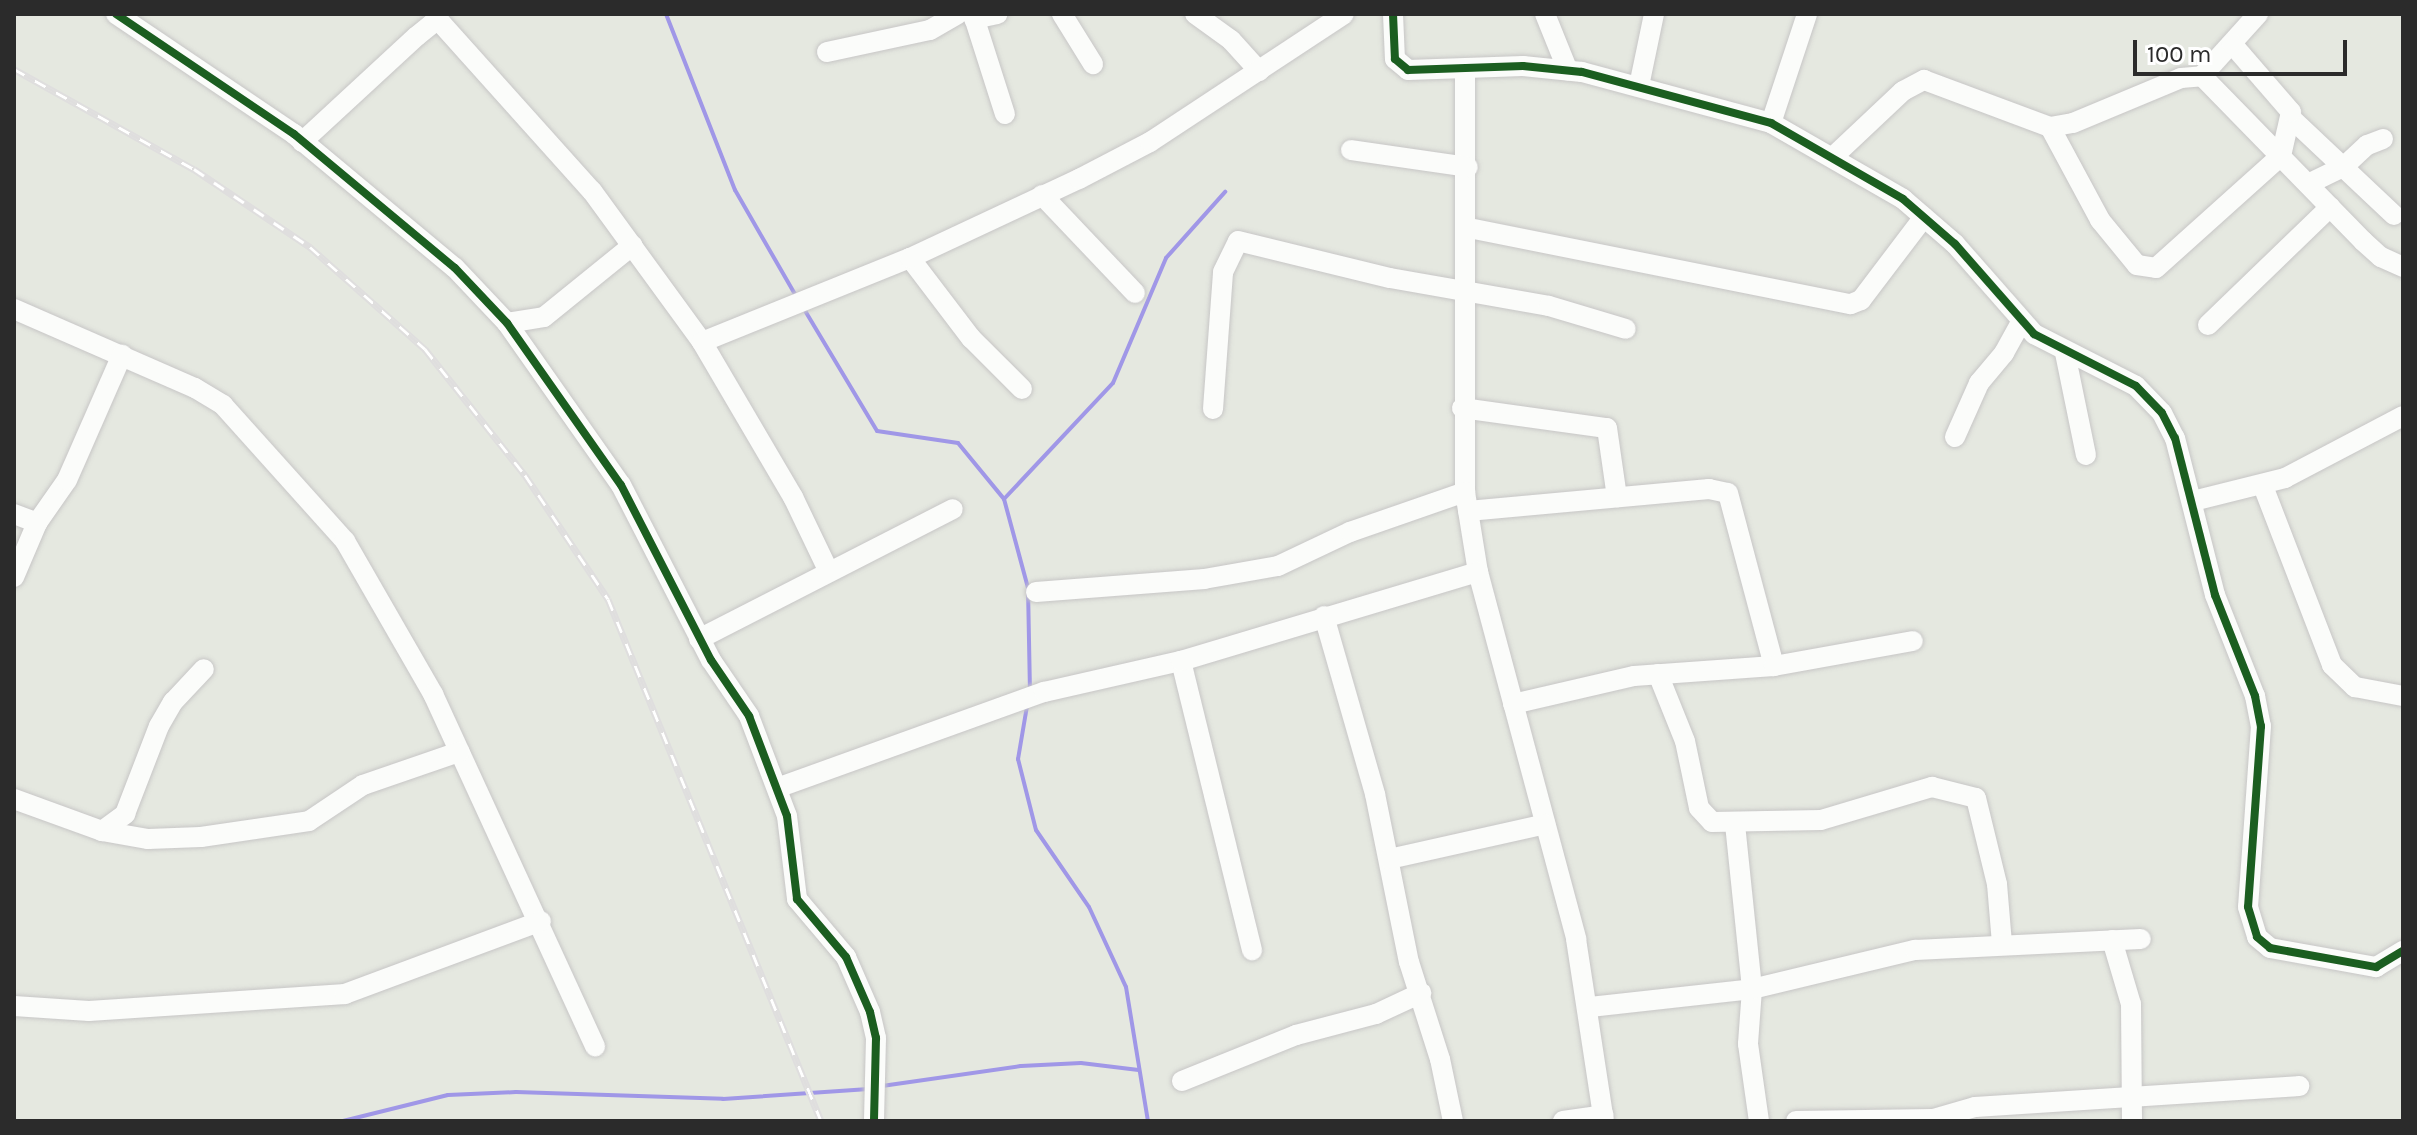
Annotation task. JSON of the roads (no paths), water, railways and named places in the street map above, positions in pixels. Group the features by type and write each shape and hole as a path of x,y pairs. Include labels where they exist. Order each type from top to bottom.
{"street":[{"path":"827,52 930,30 968,16 997,14"},
{"path":"1062,14 1093,64"},
{"path":"1195,14 1231,40 1259,71"},
{"path":"702,342 830,287 910,258 1150,142 1344,14"},
{"path":"1393,14 1399,67 1531,67 1568,71 1639,86 1771,123 1835,155 1924,217 1955,244 2021,322 2065,353 2136,386 2162,413 2193,501 2215,595 2255,696 2261,726 2248,860 2248,907 2257,937 2270,948 2376,967 2403,951"},
{"path":"1639,86 1654,14"},
{"path":"1771,123 1807,14"},
{"path":"124,16 302,142 455,268 507,323 621,485 699,639 745,706 787,816 797,899 846,957 870,1012 876,1038 874,1121"},
{"path":"968,16 1005,114"},
{"path":"1835,155 1903,91 1924,80 2050,127 2073,123 2181,78 2202,76 2232,44 2250,17"},
{"path":"1531,67 1546,19"},
{"path":"1546,19 1568,71"},
{"path":"302,142 417,36 433,23 441,23 592,191 702,342 793,497 828,570"},
{"path":"2232,44 2292,119 2343,167 2364,192 2394,215"},
{"path":"1465,69 1469,228 1462,408 1466,502 1478,572 1590,1007 1604,1118 1563,1121"},
{"path":"2202,76 2346,224 2381,257 2403,267"},
{"path":"2050,127 2100,220 2146,269 2172,255 2281,156 2282,137 2292,119"},
{"path":"2308,184 2343,167 2367,145 2383,139"},
{"path":"1351,150 1468,167"},
{"path":"2346,224 2364,192"},
{"path":"1042,195 1135,293"},
{"path":"2208,325 2330,207"},
{"path":"1469,228 1851,304 1861,300 1924,217"},
{"path":"1213,409 1223,272 1238,241 1468,294 1549,306 1626,329"},
{"path":"507,323 544,317 633,245"},
{"path":"910,258 971,338 1022,389"},
{"path":"14,309 122,355 223,405 345,541 433,694 541,921 595,1047"},
{"path":"1955,437 1979,383 2004,353 2021,322"},
{"path":"2065,353 2086,455"},
{"path":"14,577 37,523 67,480 122,355"},
{"path":"1462,408 1607,428 1617,497"},
{"path":"2193,501 2263,486 2403,416"},
{"path":"2263,486 2294,576 2337,672 2355,687 2403,696"},
{"path":"1036,592 1190,581 1278,566 1350,532 1466,502 1617,497 1709,489 1731,496 1774,666"},
{"path":"699,639 785,599 828,570 953,509"},
{"path":"14,514 37,523"},
{"path":"777,788 1044,692 1181,661 1478,572"},
{"path":"1324,616 1389,859 1409,962 1421,993 1453,1121"},
{"path":"1513,704 1658,674 1774,666 1913,641"},
{"path":"1181,661 1252,950"},
{"path":"102,831 125,814 159,726 173,702 204,669"},
{"path":"1658,674 1685,741 1699,808 1712,822 1735,824 1821,820 1932,787 1976,798 1997,884 2002,943"},
{"path":"14,799 102,831 161,839 309,821 363,785 459,752"},
{"path":"1389,859 1545,824"},
{"path":"1735,824 1752,989 1748,1044 1759,1121"},
{"path":"14,1006 89,1011 345,994 541,921"},
{"path":"1590,1007 1752,989 1915,950 2002,943 2141,939"},
{"path":"2112,940 2131,1004 2129,1094 2132,1121"},
{"path":"1182,1081 1296,1035 1376,1014 1421,993"},
{"path":"1796,1121 1933,1119 1975,1107 2129,1094 2299,1086"}],"waterway":[{"path":"666,14 735,190 797,298"},
{"path":"1004,499 1113,383 1166,258 1225,192"},
{"path":"804,309 877,431 958,443 1004,499 1028,588 1030,690"},
{"path":"1027,706 1018,759 1036,830 1089,907 1126,987 1148,1121"},
{"path":"882,1086 1021,1066 1081,1063 1139,1070"},
{"path":"343,1121 448,1095 516,1092 723,1099 869,1089"}],"railway":[{"path":"14,69 194,169 310,247 425,349 525,475 608,599 821,1121"}]}
